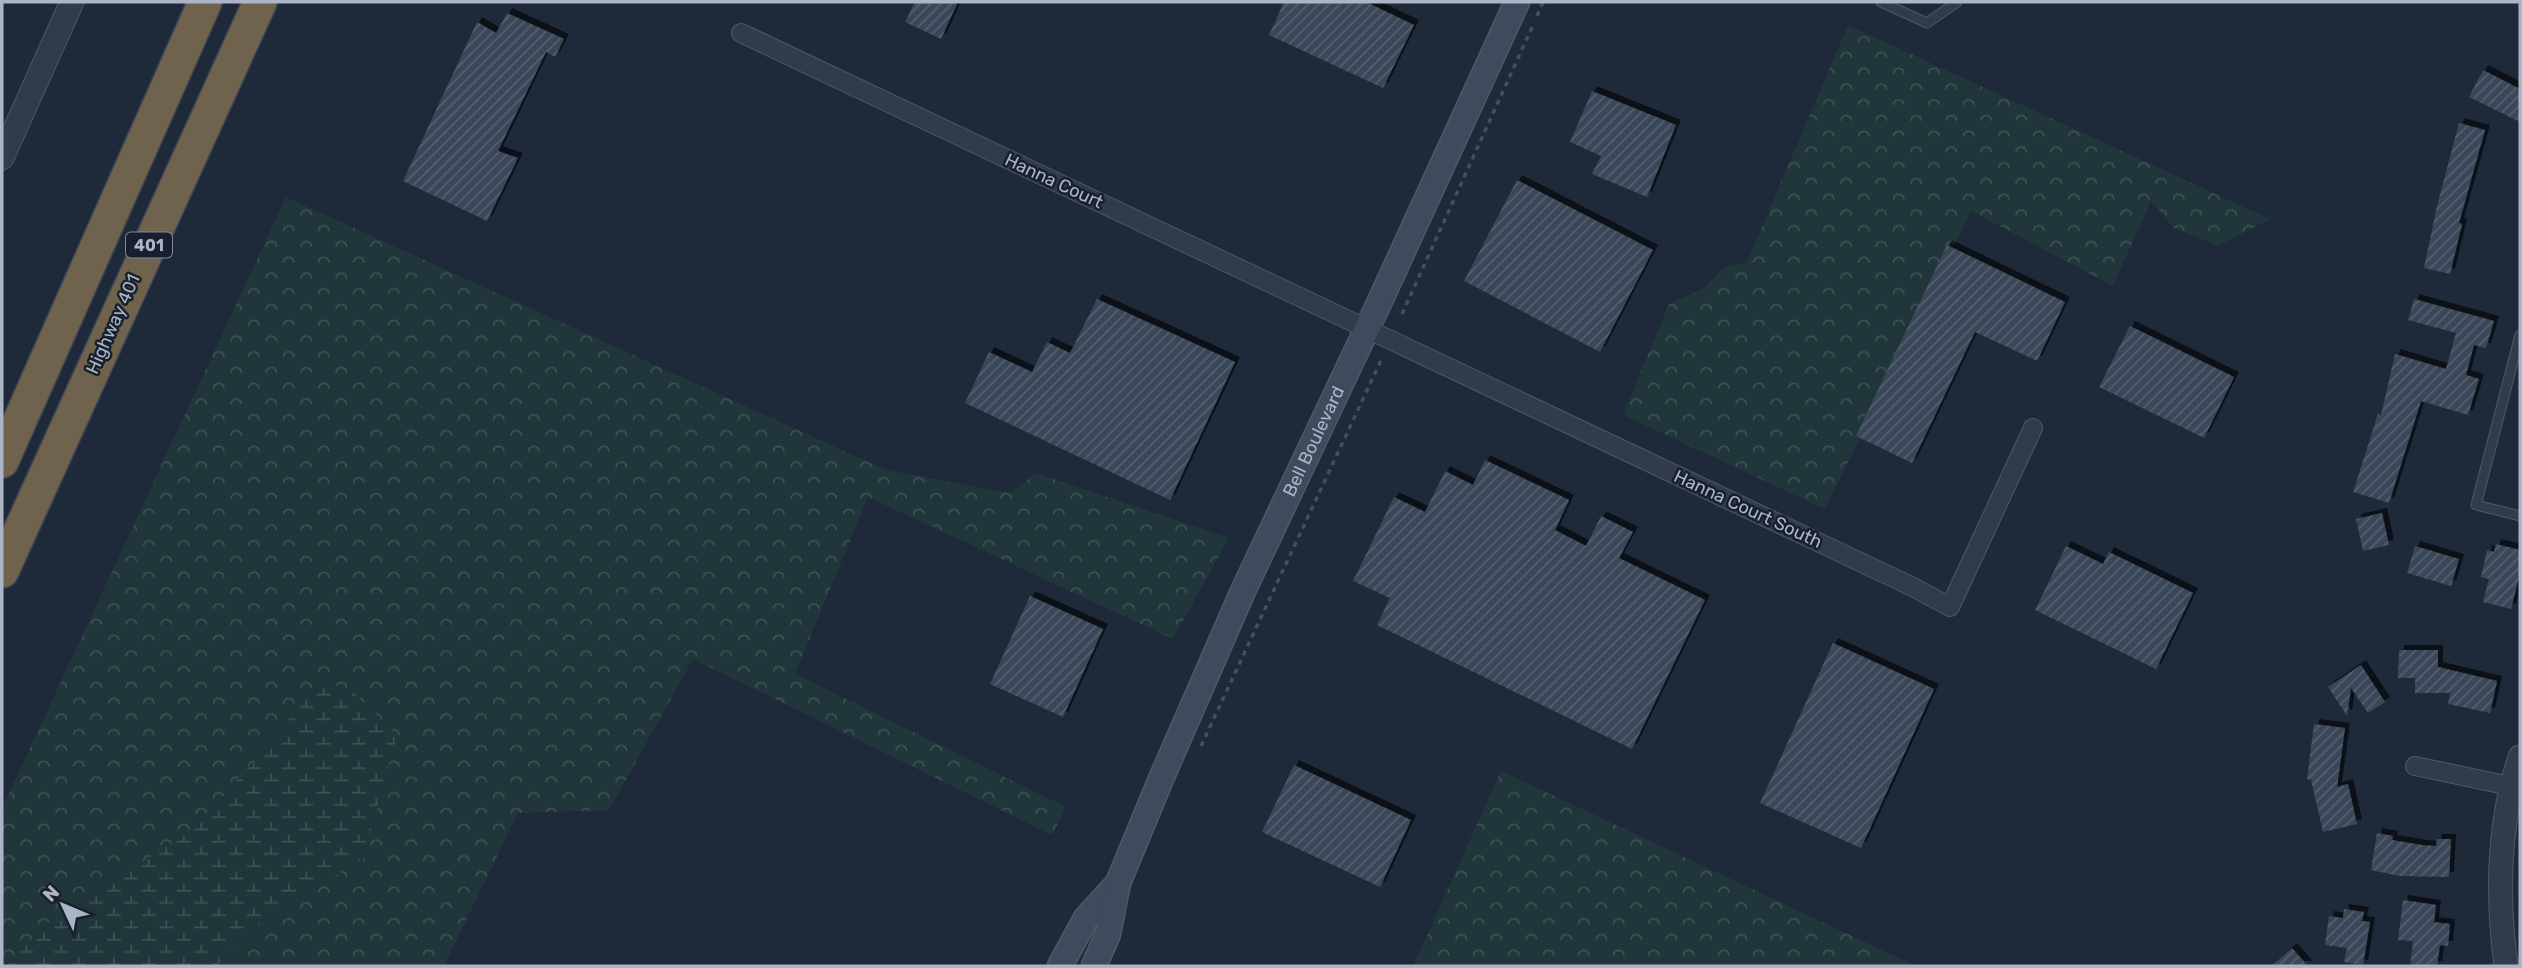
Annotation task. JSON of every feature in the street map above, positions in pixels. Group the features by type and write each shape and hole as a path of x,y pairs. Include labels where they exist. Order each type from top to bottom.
{"highway":[{"name":"401","path":"2,461 205,2"},
{"name":"Highway 401","path":"2,571 260,2"}],"main road":[{"name":"Bell Boulevard","path":"1094,966 1108,934 1118,883 1243,591 1368,328 1517,2"},
{"name":"Bell Boulevard","path":"1060,966 1086,918 1118,883"}],"street":[{"path":"2,158 72,2"},
{"name":"Hanna Court","path":"741,33 1368,328"},
{"name":"Hanna Court South","path":"1368,328 1950,607 2033,428"},
{"path":"2506,966 2500,921 2501,881 2510,786 2520,757"},
{"path":"2415,766 2510,786"}],"lane":[{"path":"1881,2 1927,23 1957,2"},
{"path":"2520,335 2476,505 2520,516"}],"path":[{"path":"1402,314 1543,2"},
{"path":"1201,746 1384,354"}],"green space":[{"path":"1848,25 2270,219 2218,246 2174,228 2151,201 2113,286 1971,211 1825,509 1623,415 1669,304 1703,289 1725,267 1747,262"},
{"path":"286,197 886,470 1010,493 1036,473 1229,538 1173,639 868,497 795,674 1066,807 1052,835 693,659 609,810 518,813 444,966 2,966 2,808"},
{"path":"321,681 352,691 397,736 363,859 256,924 217,966 7,966 45,925 197,827"},
{"path":"1501,771 1916,966 1413,966"}],"building":[{"path":"915,2 958,2 941,39 905,22"},
{"path":"1284,2 1366,2 1414,25 1383,88 1269,35"},
{"path":"507,13 564,39 555,57 546,52 498,151 518,158 487,221 403,181 477,22 496,33"},
{"path":"2483,70 2520,89 2520,122 2469,97"},
{"path":"1592,91 1676,125 1647,197 1592,174 1601,156 1570,142"},
{"path":"2459,123 2485,130 2459,223 2462,224 2450,274 2424,268"},
{"path":"1517,180 1653,250 1600,352 1464,281"},
{"path":"1947,245 2065,302 2037,361 1975,332 1912,463 1856,436"},
{"path":"1097,299 1235,362 1170,500 965,403 989,352 1032,372 1047,342 1070,353"},
{"path":"2414,299 2494,321 2486,348 2474,345 2466,375 2479,379 2468,415 2421,401 2389,503 2353,492 2378,414 2381,415 2395,354 2446,369 2456,333 2408,320"},
{"path":"2130,326 2234,377 2204,438 2099,387"},
{"path":"1485,460 1569,500 1555,530 1586,546 1601,516 1633,532 1619,558 1705,600 1632,749 1377,625 1390,598 1353,581 1394,497 1425,512 1445,471 1473,485"},
{"path":"2382,513 2389,545 2363,551 2356,519"},
{"path":"2496,544 2520,550 2520,573 2511,609 2483,602 2489,579 2481,577 2487,550 2494,552"},
{"path":"2066,546 2103,564 2109,552 2193,593 2156,669 2035,610"},
{"path":"2415,546 2459,559 2451,586 2407,573"},
{"path":"1030,596 1103,629 1063,717 990,684"},
{"path":"1833,643 1934,689 1861,848 1760,803"},
{"path":"2399,650 2438,650 2438,667 2497,681 2490,713 2448,704 2450,693 2415,693 2415,678 2398,678"},
{"path":"2361,665 2385,702 2368,713 2351,688 2347,716 2328,687"},
{"path":"2314,724 2345,728 2337,787 2348,784 2357,824 2323,832 2311,780 2307,779"},
{"path":"1294,765 1411,820 1380,887 1262,832"},
{"path":"2377,833 2393,836 2392,840 2422,845 2436,846 2437,839 2451,839 2449,877 2400,876 2371,870"},
{"path":"2403,900 2436,905 2434,922 2450,924 2448,946 2440,945 2437,966 2410,966 2413,941 2398,940"},
{"path":"2344,909 2364,912 2362,921 2370,922 2363,965 2344,962 2347,948 2325,945 2329,916 2343,918"},
{"path":"2292,948 2308,966 2271,966"}]}
